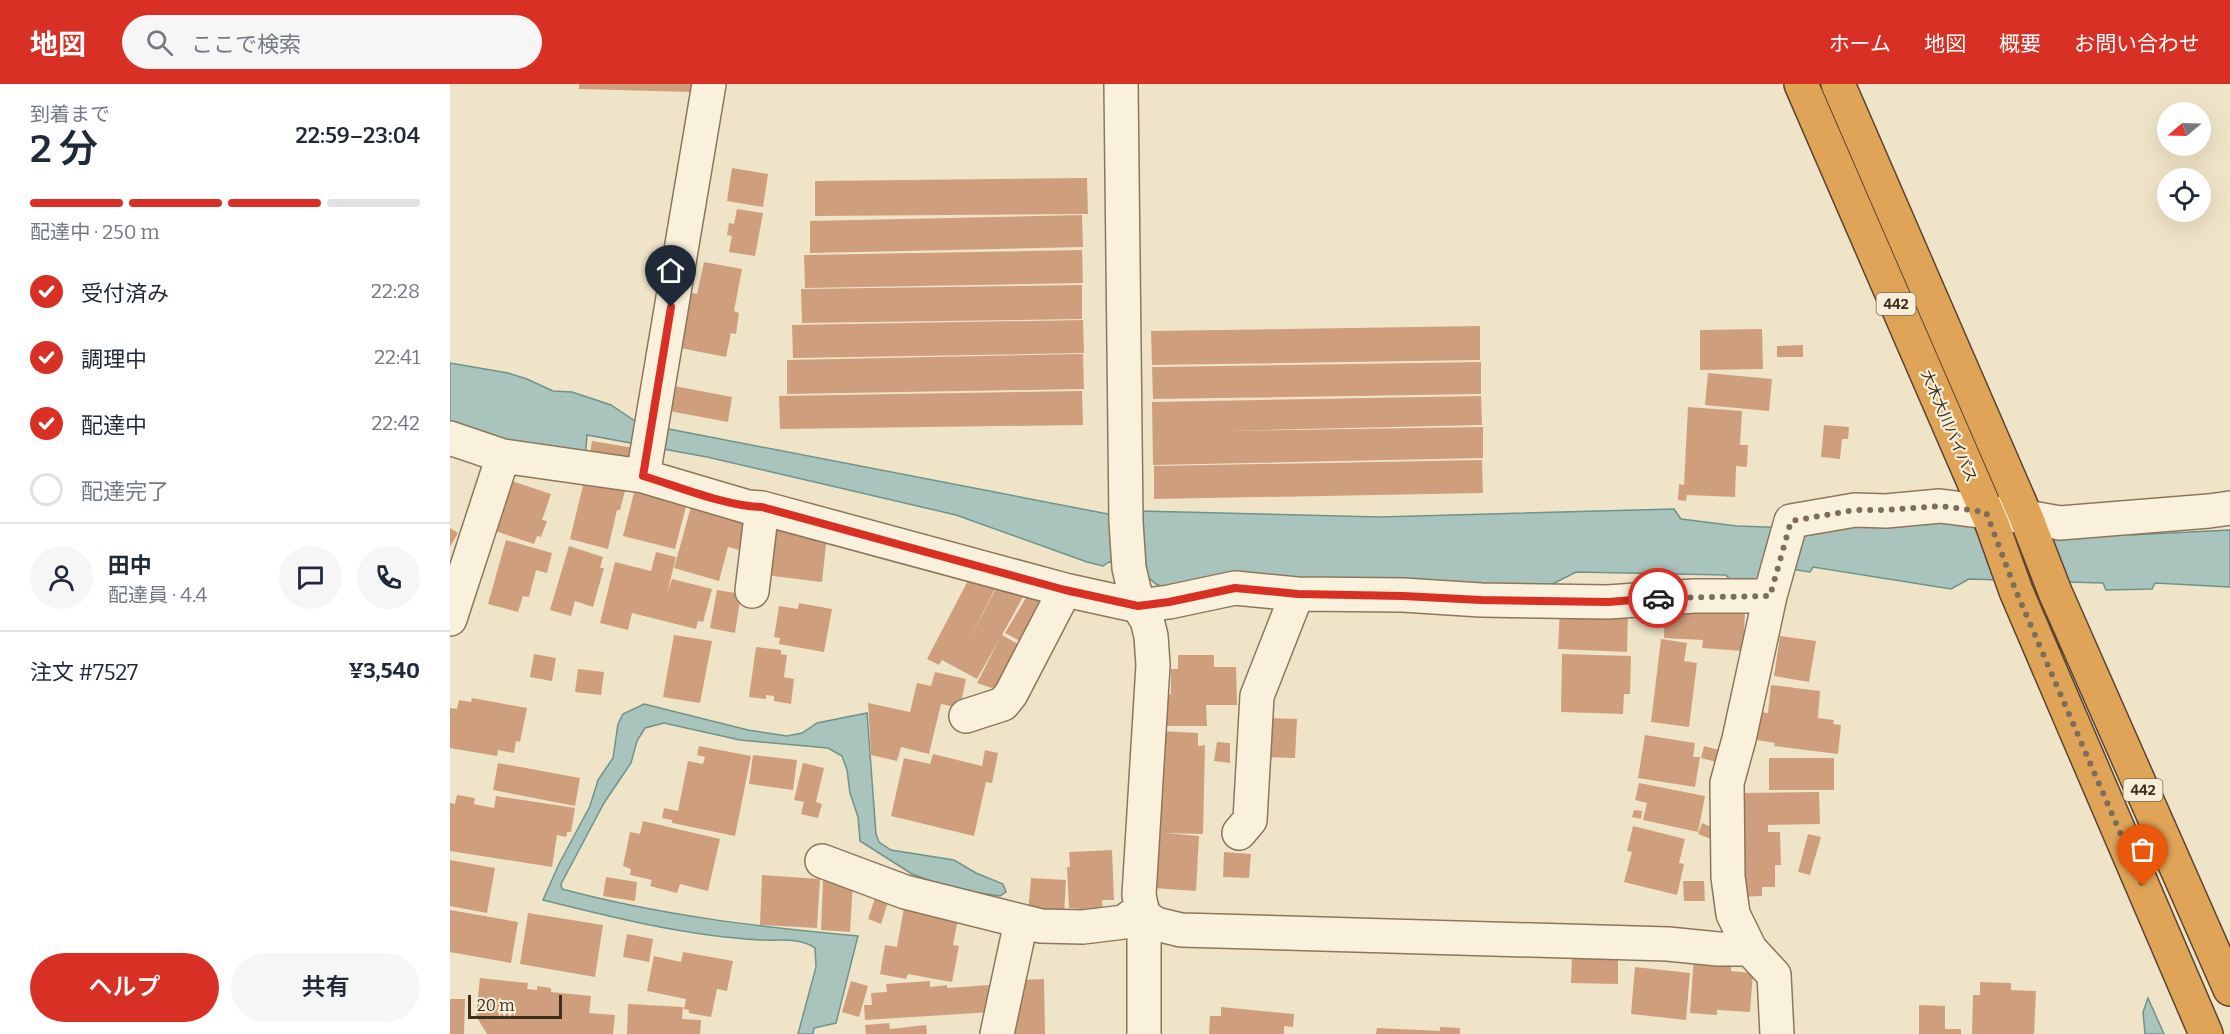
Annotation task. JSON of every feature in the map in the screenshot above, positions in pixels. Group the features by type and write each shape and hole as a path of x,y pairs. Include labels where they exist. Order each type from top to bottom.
{"highway":[{"name":"大木大川バイパス","path":"1801,84 1989,518 2016,591 2206,1034"},
{"name":"442","path":"1838,84 2027,520 2055,592 2230,989"}],"street":[{"path":"648,449 709,84"},
{"path":"1121,84 1126,522 1129,568 1138,606 1147,620 1151,636 1153,665 1140,895 1146,914 1144,1034"},
{"path":"450,438 502,456 648,449 748,507 762,507 1065,590 1138,606 1235,588 1298,594 1608,602 1772,589"},
{"path":"450,619 502,456"},
{"path":"1777,1034 1774,975 1750,949 1732,914 1728,877 1728,783 1772,589 1791,521 1855,510 1940,506 1989,518 2060,523 2230,508"},
{"path":"752,591 762,507"},
{"path":"966,716 1003,704 1011,694 1065,590"},
{"path":"1239,833 1250,820 1257,696 1298,594"},
{"path":"822,861 905,892 1041,926 1083,927 1124,922 1146,914"},
{"path":"1146,914 1156,924 1181,930 1668,944 1718,949 1750,949"},
{"path":"997,1034 1021,922"}],"water":[{"path":"450,363 508,373 553,391 572,392 611,405 638,423 1113,515 1140,511 1379,517 1674,509 1681,519 1737,526 1830,529 1902,524 1907,517 2128,527 2131,535 2230,530 2230,587 2155,583 2152,589 2106,590 2103,583 1969,579 1951,589 1813,567 1810,572 1791,569 1759,578 1750,583 1731,581 1726,575 1576,572 1535,593 1179,594 1156,584 1143,573 1143,564 1109,562 1103,566 956,515 707,457 587,435 585,460 450,431"},
{"path":"644,704 748,730 787,736 802,733 817,723 867,713 876,834 879,842 891,850 954,860 976,873 1003,884 1006,892 1000,896 979,893 931,881 912,874 860,841 858,817 850,793 847,770 842,756 828,748 740,740 664,723 645,728 637,741 631,763 604,803 561,884 562,889 635,906 709,919 858,936 836,1023 814,1028 813,1034 798,1034 816,967 815,948 803,942 789,940 706,935 624,920 543,900 590,806 598,780 613,758 618,724 623,714"},
{"path":"2148,998 2164,1034 2145,1034 2143,1012"}],"building":[{"path":"579,84 693,84 692,92 579,89"},
{"path":"732,168 768,174 763,207 727,201"},
{"path":"1087,178 1088,214 815,216 815,181"},
{"path":"737,209 763,213 755,256 729,252 732,236 727,235 729,223 734,224"},
{"path":"1082,215 1083,247 810,253 810,221"},
{"path":"1082,250 1083,283 805,288 804,255"},
{"path":"704,262 742,269 734,311 739,313 736,334 731,333 726,357 675,347 685,291 697,294"},
{"path":"1082,285 1082,319 802,323 801,289"},
{"path":"1083,320 1084,353 793,358 792,325"},
{"path":"1480,326 1480,360 1152,365 1151,331"},
{"path":"1762,329 1763,369 1700,370 1700,330"},
{"path":"1803,345 1803,357 1777,357 1777,346"},
{"path":"1083,354 1084,389 787,394 787,360"},
{"path":"1481,362 1481,394 1153,399 1152,367"},
{"path":"1708,373 1772,379 1769,411 1705,405"},
{"path":"669,385 732,397 728,422 664,410"},
{"path":"1082,391 1083,425 780,429 779,396"},
{"path":"1481,396 1482,425 1220,431 1483,427 1483,458 1153,465 1152,402"},
{"path":"1688,407 1742,411 1740,445 1748,445 1747,465 1746,467 1736,466 1735,497 1687,495 1686,501 1678,500 1679,484 1684,485"},
{"path":"1824,425 1849,427 1848,439 1842,439 1840,459 1821,457"},
{"path":"592,441 634,448 631,466 589,459"},
{"path":"1482,460 1483,493 1154,499 1154,466"},
{"path":"585,477 626,487 620,510 617,510 608,549 570,539"},
{"path":"506,479 551,494 542,520 547,521 541,537 537,536 534,544 489,529"},
{"path":"635,489 687,503 675,549 623,536"},
{"path":"692,503 749,515 739,550 728,547 719,581 674,568"},
{"path":"450,528 458,533 450,547"},
{"path":"770,529 827,536 822,582 765,575"},
{"path":"506,540 552,553 547,573 536,570 529,597 523,596 518,612 488,604"},
{"path":"569,546 603,557 600,568 604,568 593,607 575,601 571,616 550,610"},
{"path":"656,552 676,557 667,594 672,579 712,589 703,622 698,621 696,629 632,613 628,630 600,623 615,562 651,571"},
{"path":"973,571 1001,577 967,644 1002,577 1029,586 1002,635 1020,645 999,684 992,688 977,683 1000,638 977,679 942,660 939,665 927,659"},
{"path":"1033,586 1048,591 1022,642 1005,633"},
{"path":"717,590 741,594 735,633 710,628"},
{"path":"799,603 832,609 824,652 779,644 780,638 774,637 779,606 798,609"},
{"path":"1560,608 1628,611 1627,652 1558,649"},
{"path":"1665,608 1745,612 1743,651 1702,648 1703,640 1664,638"},
{"path":"674,635 712,641 700,703 663,697"},
{"path":"1780,636 1816,641 1809,682 1774,676"},
{"path":"1661,639 1687,643 1684,661 1697,663 1689,727 1651,722"},
{"path":"756,647 781,650 781,654 787,655 784,677 794,679 791,704 774,701 774,696 766,695 766,699 749,697"},
{"path":"534,654 556,658 552,681 530,677"},
{"path":"1562,654 1631,656 1630,694 1624,694 1623,714 1561,712"},
{"path":"1178,655 1214,655 1214,667 1236,667 1237,705 1206,705 1207,726 1160,726 1160,694 1171,694 1171,669 1178,669"},
{"path":"578,669 604,672 601,695 575,692"},
{"path":"935,672 966,679 960,708 941,704 929,754 901,747 897,761 871,755 868,703 910,712 917,683 931,686"},
{"path":"1771,685 1820,691 1818,718 1834,720 1833,724 1841,725 1838,754 1774,746 1775,743 1757,740 1760,712 1768,713"},
{"path":"472,698 527,708 520,742 516,741 514,753 498,750 497,756 450,748 450,708 457,709 459,700 471,702"},
{"path":"1268,718 1297,719 1295,758 1266,757"},
{"path":"1160,731 1198,733 1198,746 1205,745 1203,834 1165,833 1199,836 1196,891 1153,888"},
{"path":"1645,735 1695,743 1693,757 1700,757 1695,787 1638,778"},
{"path":"1217,742 1230,743 1230,763 1214,761"},
{"path":"699,746 751,756 735,836 672,823 672,820 662,818 664,808 678,811 688,761 703,764 705,757 697,755"},
{"path":"1704,746 1727,752 1724,764 1701,758"},
{"path":"985,750 998,753 992,783 986,782 974,836 891,816 904,758 930,764 933,754 982,766"},
{"path":"753,755 797,760 793,790 749,784"},
{"path":"1769,758 1834,758 1834,790 1769,790"},
{"path":"498,763 580,778 575,806 493,790"},
{"path":"803,763 824,768 816,802 822,804 818,818 801,814 804,802 794,800"},
{"path":"1639,783 1705,796 1698,832 1643,820 1647,803 1635,800"},
{"path":"1819,792 1820,824 1768,825 1768,832 1780,832 1781,865 1775,865 1775,887 1762,887 1762,896 1740,897 1739,793"},
{"path":"457,795 475,798 474,804 494,808 496,796 575,808 571,832 567,832 566,837 557,835 552,867 450,851 450,803 455,804"},
{"path":"1634,810 1642,811 1641,819 1632,817"},
{"path":"643,821 720,839 708,891 680,884 677,893 650,886 652,880 630,875 631,869 623,866 630,832 640,834"},
{"path":"1702,823 1720,831 1716,841 1698,834"},
{"path":"1633,826 1685,839 1679,863 1684,864 1677,895 1624,882 1632,852 1627,851"},
{"path":"1808,834 1821,837 1810,875 1798,872"},
{"path":"1112,850 1114,900 1102,900 1103,913 1082,914 1082,909 1069,908 1067,867 1070,867 1069,852"},
{"path":"1224,852 1251,854 1249,878 1223,877"},
{"path":"450,860 495,868 487,913 450,906"},
{"path":"762,875 820,879 817,928 760,925"},
{"path":"606,877 637,882 635,901 603,896"},
{"path":"1031,878 1066,880 1064,915 1028,913"},
{"path":"823,881 853,882 850,932 821,930"},
{"path":"1683,881 1704,881 1705,901 1684,901"},
{"path":"877,892 890,896 881,924 868,919"},
{"path":"905,902 959,913 953,945 959,946 952,982 908,974 906,979 880,974 885,945 897,947"},
{"path":"450,910 518,922 511,963 450,952"},
{"path":"528,913 603,925 595,977 520,964"},
{"path":"627,934 653,939 649,962 623,957"},
{"path":"683,952 733,961 727,991 717,989 711,1017 689,1013 689,1010 684,1009 686,999 647,991 654,956 681,962"},
{"path":"1572,954 1618,955 1618,984 1571,983"},
{"path":"1694,955 1732,958 1731,971 1753,973 1750,1012 1717,1010 1717,1015 1690,1013"},
{"path":"1635,967 1690,973 1686,1020 1631,1014"},
{"path":"480,978 528,983 527,989 537,990 537,986 551,988 551,992 591,996 589,1013 615,1015 613,1034 487,1034 476,1016"},
{"path":"1044,979 1045,1034 1012,1034 1019,980"},
{"path":"851,981 868,986 859,1017 842,1012"},
{"path":"930,981 930,987 990,985 992,1012 865,1020 864,1005 872,1005 871,993 887,992 886,984"},
{"path":"1980,982 2011,983 2011,990 2036,991 2034,1034 1972,1034 1973,995 1980,995"},
{"path":"450,999 465,999 464,1034 450,1034"},
{"path":"628,1004 683,1007 682,1019 701,1020 700,1034 627,1034"},
{"path":"1919,1005 1945,1006 1945,1029 1961,1029 1961,1034 1919,1034"},
{"path":"1221,1007 1294,1014 1293,1027 1284,1026 1284,1034 1209,1034 1210,1016 1221,1016"},
{"path":"889,1023 890,1029 926,1025 927,1034 866,1034 865,1025"},
{"path":"1440,1027 1460,1028 1460,1034 1376,1034 1377,1028 1440,1031"}],"way so far":[{"path":"1658,598 1770,596 1791,521 1855,510 1940,506 1986,512 2016,591 2143,886"}],"route":[{"path":"671,307 643,476 727,501 748,507 762,507 1065,590 1138,606 1235,588 1298,594 1481,600 1608,602 1658,598"}]}
